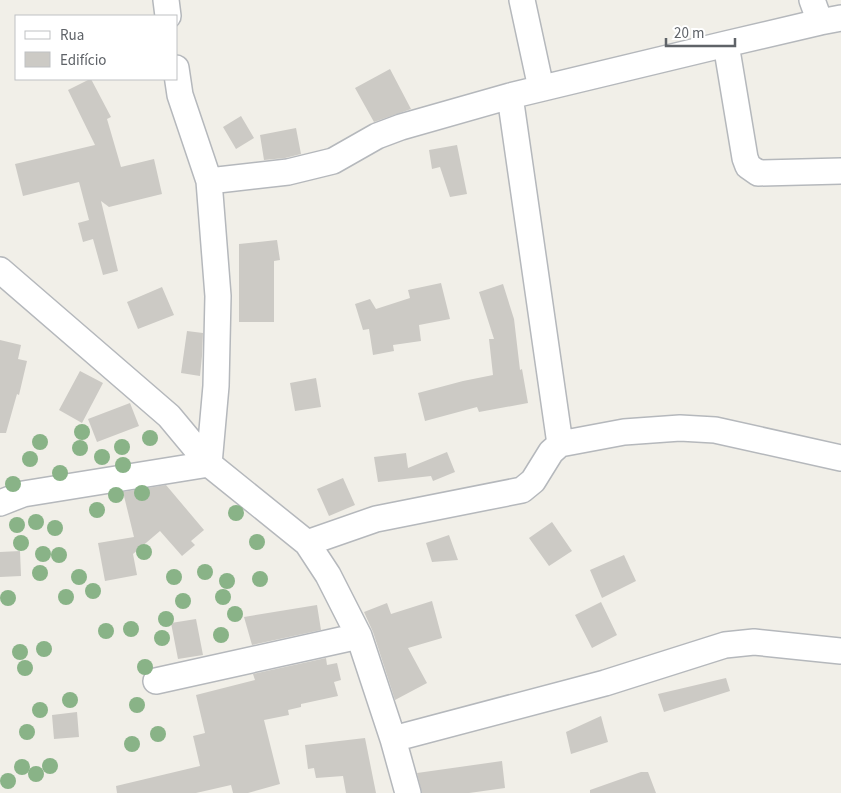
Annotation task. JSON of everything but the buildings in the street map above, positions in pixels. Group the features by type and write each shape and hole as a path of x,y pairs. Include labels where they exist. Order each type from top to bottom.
{"street":[{"path":"166,0 168,15"},
{"path":"522,0 542,88"},
{"path":"209,181 288,172 333,161 377,136 401,127 510,96 726,44 824,13"},
{"path":"726,44 745,158 748,166 758,173 841,172"},
{"path":"178,80 180,96 209,181 218,296 216,386 209,464"},
{"path":"510,96 560,444"},
{"path":"0,270 169,416 209,464 306,543 328,575 359,636 408,793"},
{"path":"306,543 376,519 522,490 533,481 551,452 560,444 624,432 680,428 714,430 841,458"},
{"path":"0,503 23,494 209,464"},
{"path":"156,680 359,636"},
{"path":"392,739 605,683 725,645 754,642 841,651"}]}
